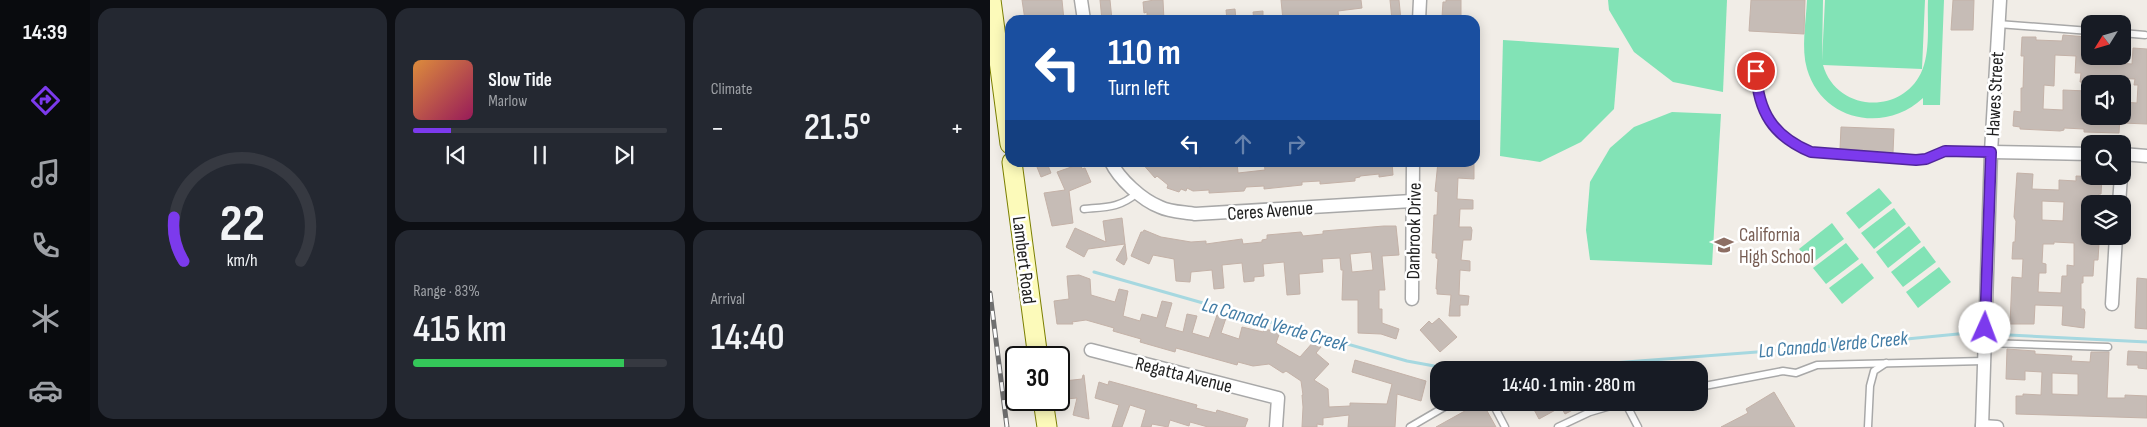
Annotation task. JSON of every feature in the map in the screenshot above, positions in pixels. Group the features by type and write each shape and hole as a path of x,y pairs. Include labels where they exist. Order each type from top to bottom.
{"main road":[{"path":"991,0 1005,106"},
{"name":"Lambert Road","path":"1013,167 1036,346"},
{"path":"1045,411 1047,427"}],"street":[{"path":"1081,0 1083,15"},
{"path":"1419,15 1420,0"},
{"name":"Hawes Street","path":"1982,427 1991,152 2000,0"},
{"path":"1991,152 2081,154"},
{"path":"2131,155 2147,156"},
{"name":"Ceres Avenue","path":"1113,167 1136,192 1160,208 1195,214 1412,201"},
{"name":"Danbrook Drive","path":"1412,298 1414,167"},
{"path":"2112,304 2115,245"},
{"name":"Regatta Avenue","path":"1091,350 1278,398 1276,427"},
{"path":"1982,427 1997,427"}],"lane":[{"path":"1998,24 2081,30"},
{"path":"2131,34 2145,35"},
{"path":"1758,57 1756,71 1757,92 1765,112 1774,127 1798,147 1811,152 1916,160 1926,159 1945,151 1991,152"},
{"path":"1084,209 1116,206 1126,203 1136,192"},
{"path":"1985,337 2108,346"},
{"path":"1708,385 1783,371 1796,373 1817,365 1984,361"},
{"path":"1868,427 1870,386 1874,371 1887,362"},
{"path":"1410,427 1438,411"},
{"path":"1497,411 1506,427"},
{"path":"1558,427 1593,411"},
{"path":"1629,411 1638,427"}],"green space":[{"path":"1608,0 1727,0 1723,92 1673,82 1634,52 1609,10"},
{"path":"1807,0 1823,0 1822,61 1825,0 1925,0 1922,69 1823,65 1830,80 1841,92 1854,99 1869,102 1884,101 1899,96 1911,87 1921,73 1926,56 1928,0 1944,0 1940,105 1923,105 1923,98 1908,109 1891,116 1874,118 1856,116 1840,111 1826,101 1815,87 1805,61 1804,44"},
{"path":"1503,40 1619,48 1614,109 1581,142 1540,162 1500,156"},
{"path":"1672,112 1721,114 1712,265 1590,260 1586,230 1590,182 1610,148 1634,127"},
{"path":"1879,188 1892,203 1859,229 1846,213"},
{"path":"1894,208 1906,224 1874,249 1861,233"},
{"path":"1832,223 1844,239 1811,264 1799,249"},
{"path":"1909,226 1921,242 1888,268 1876,252"},
{"path":"1846,243 1859,259 1826,284 1813,268"},
{"path":"1924,246 1936,262 1903,287 1891,272"},
{"path":"1862,263 1874,278 1842,304 1829,288"},
{"path":"1939,267 1951,282 1918,308 1906,292"}],"building":[{"path":"1022,0 1062,0 1064,15 1024,15"},
{"path":"1100,0 1110,0 1112,15 1102,15"},
{"path":"1163,0 1164,15 1147,15 1147,12 1144,13 1143,2"},
{"path":"1281,0 1361,0 1362,8 1338,11 1338,15 1282,15"},
{"path":"1390,0 1399,0 1400,15 1392,15"},
{"path":"1446,0 1461,0 1461,15 1442,15 1443,2 1446,2"},
{"path":"1751,0 1805,0 1804,34 1749,31"},
{"path":"1953,0 1974,0 1973,30 1951,30"},
{"path":"1235,9 1236,15 1226,15 1226,10"},
{"path":"1263,11 1263,15 1253,15 1253,12"},
{"path":"2063,35 2081,36 2081,65 2131,65 2133,48 2147,49 2147,124 2131,123 2131,103 2137,103 2138,85 2134,85 2135,79 2131,79 2131,75 2081,75 2080,82 2081,73 2075,73 2076,56 2055,55 2054,86 2044,85 2043,109 2063,110 2063,90 2081,91 2081,125 2119,125 2119,133 2084,132 2084,129 2064,128 2064,130 2060,131 2020,129 2020,127 2013,126 2014,111 2021,112 2024,56 2021,56 2022,37 2036,37 2036,40 2062,41"},
{"path":"1841,127 1894,129 1893,153 1840,149"},
{"path":"1037,167 1049,167 1051,173 1041,177"},
{"path":"1071,167 1085,168 1091,182 1069,191 1073,223 1052,226 1044,193 1065,190 1057,172"},
{"path":"1145,167 1237,167 1238,173 1265,170 1265,167 1392,167 1393,175 1379,177 1379,174 1360,176 1355,178 1355,181 1320,184 1320,181 1302,182 1302,185 1264,189 1264,186 1246,187 1244,191 1209,193 1209,190 1193,191 1187,188 1186,191 1181,189 1179,192 1167,188 1168,185 1157,176 1155,178"},
{"path":"1437,167 1474,167 1474,179 1458,178 1457,199 1473,200 1473,209 1460,209 1459,227 1471,227 1472,230 1471,240 1463,240 1461,260 1470,261 1470,271 1460,270 1459,295 1469,296 1468,305 1460,305 1460,316 1449,316 1451,295 1437,294 1436,289 1438,259 1436,258 1436,253 1432,253 1434,215 1437,215 1438,192 1435,191"},
{"path":"2017,173 2033,174 2032,189 2059,190 2059,180 2076,181 2076,176 2081,176 2081,185 2102,185 2101,194 2099,195 2081,195 2081,245 2099,245 2098,260 2094,260 2093,276 2083,276 2083,283 2081,283 2081,309 2084,309 2085,312 2084,328 2062,325 2063,306 2035,305 2034,324 2010,324 2012,277 2022,278 2023,259 2012,259 2016,221 2014,217","holes":["2042,201 2064,202 2063,221 2042,220","2054,242 2074,243 2074,266 2067,265 2067,276 2062,276 2061,293 2038,292 2039,273 2046,273 2046,264 2042,263 2043,244 2054,244"]},
{"path":"1122,218 1125,244 1088,249 1084,257 1066,247 1075,228 1106,242 1103,221"},
{"path":"1396,226 1399,255 1382,256 1385,290 1379,290 1379,309 1382,309 1382,323 1399,329 1396,339 1381,334 1358,333 1358,300 1342,300 1343,270 1341,270 1340,258 1322,259 1323,272 1299,274 1300,294 1287,295 1284,262 1263,264 1264,276 1254,277 1254,281 1244,282 1242,263 1222,265 1224,288 1214,289 1212,270 1191,272 1190,282 1176,281 1174,259 1153,255 1149,264 1131,256 1141,232 1144,230 1161,237 1191,242 1206,241 1206,244 1242,239 1243,244 1262,242 1262,240 1267,239 1267,235 1301,232 1303,236 1323,234 1323,231","holes":["1371,252 1373,270 1352,272 1350,254"]},
{"path":"1125,244 1127,259 1124,265 1116,260"},
{"path":"1079,275 1090,279 1091,295 1115,302 1119,289 1128,291 1123,316 1140,321 1142,314 1157,318 1162,301 1172,303 1165,327 1183,332 1187,314 1197,316 1192,333 1209,338 1217,315 1226,318 1221,333 1239,339 1242,327 1263,332 1264,329 1280,332 1276,343 1300,357 1314,341 1321,347 1316,353 1329,364 1314,380 1328,389 1329,407 1350,406 1350,403 1387,404 1392,384 1352,372 1355,360 1426,381 1421,401 1397,394 1395,427 1348,427 1349,415 1323,418 1323,425 1317,424 1317,427 1302,427 1303,395 1301,381 1286,371 1283,373 1269,364 1253,366 1238,362 1237,365 1176,348 1175,352 1140,342 1141,339 1113,331 1114,328 1086,320 1072,322 1073,324 1057,324 1054,301 1069,299 1067,276"},
{"path":"2137,278 2147,279 2147,329 2135,328"},
{"path":"1439,318 1457,337 1440,352 1420,330 1429,321 1432,324"},
{"path":"2007,349 2035,351 2035,354 2072,356 2071,361 2090,362 2091,352 2109,352 2107,398 2125,398 2125,395 2147,396 2147,418 2016,414 2016,396 2023,396 2023,394 2041,395 2042,372 2025,371 2025,380 2006,379","holes":["2052,373 2078,374 2078,395 2052,394"]},
{"path":"2128,351 2147,352 2147,369 2138,368 2138,365 2127,365"},
{"path":"1084,375 1089,419 1073,415 1077,398 1070,399 1070,380 1082,379"},
{"path":"1109,381 1197,405 1196,408 1216,413 1217,410 1248,419 1245,427 1208,427 1190,422 1189,426 1170,420 1168,427 1152,424 1151,427 1141,427 1146,410 1130,405 1122,427 1112,427 1119,405 1095,398 1099,382 1108,385"},
{"path":"1774,392 1795,427 1721,427 1748,413 1746,409"},
{"path":"1465,411 1487,411 1496,427 1436,427"},
{"path":"1535,411 1554,411 1539,419"}],"waterway":[{"name":"La Canada Verde Creek","path":"1094,272 1407,361 1430,365"},
{"name":"La Canada Verde Creek","path":"1638,361 1835,346 1968,333 1982,334"},
{"name":"La Canada Verde Creek","path":"1989,334 2147,342"}],"railway":[{"path":"990,293 1007,427"}],"place":[{"name":"California High School","path":"1724,245"}],"route":[{"path":"1756,71 1757,92 1765,112 1774,127 1798,147 1811,152 1916,160 1926,159 1945,151 1991,152 1985,328"}]}
